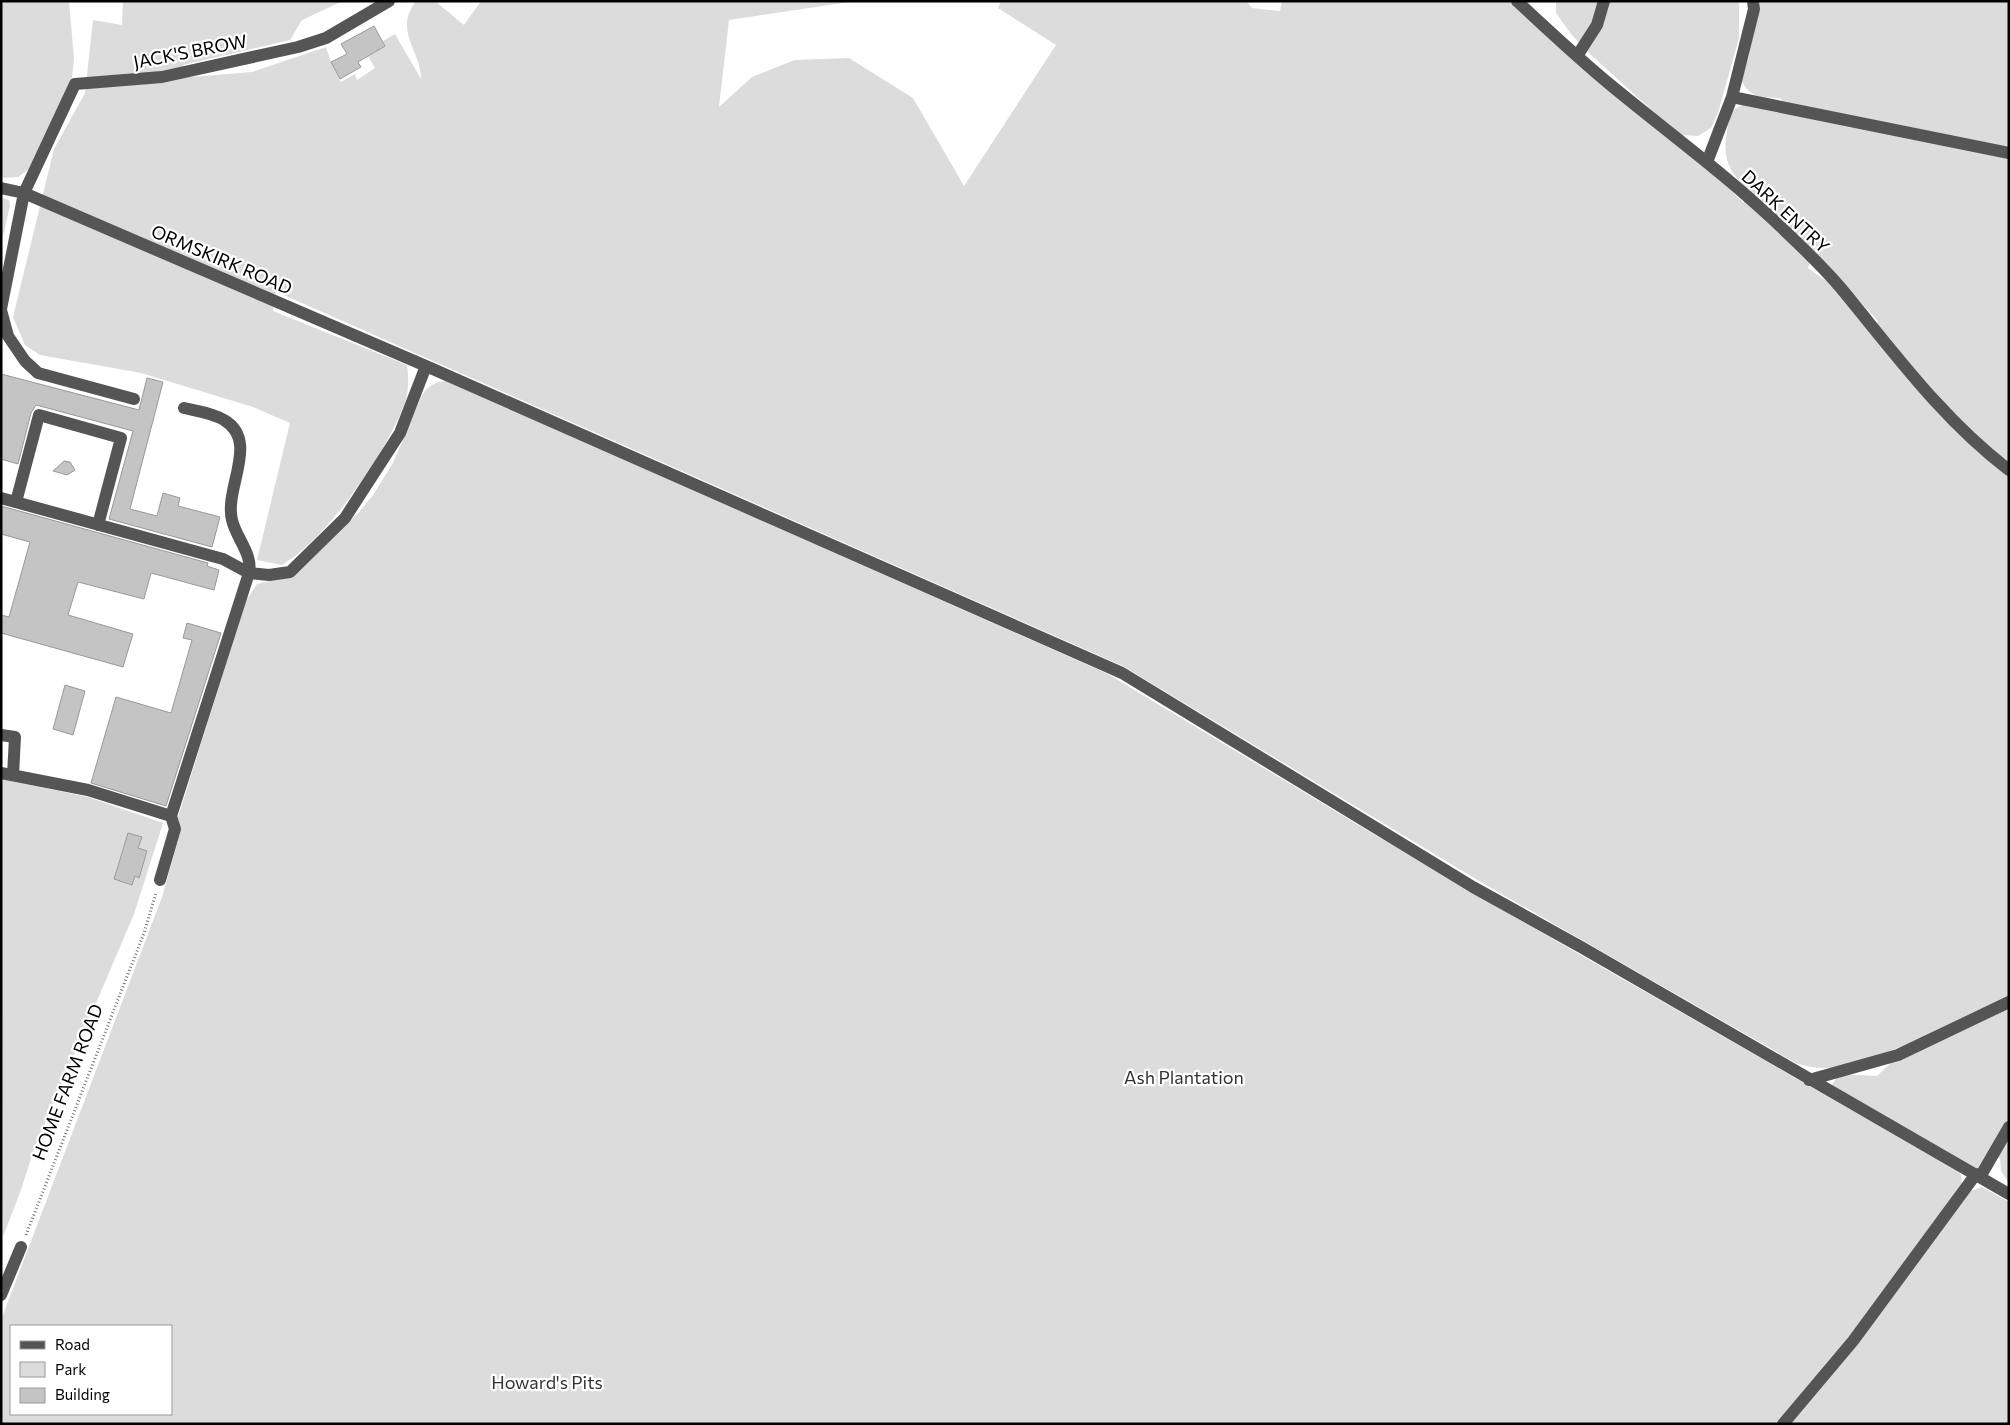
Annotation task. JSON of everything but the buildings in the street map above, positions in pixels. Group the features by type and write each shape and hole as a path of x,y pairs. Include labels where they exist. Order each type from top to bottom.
{"street":[{"name":"JACK'S BROW","path":"24,193 75,84 162,77 298,47 326,38 389,1"},
{"name":"DARK ENTRY","path":"1517,1 1577,56 1707,162 1781,227 1838,286 1902,365 1983,450 2009,470"},
{"path":"1577,56 1597,25 1604,1"},
{"path":"1707,162 1732,97 1754,9 1754,1"},
{"path":"1732,97 2009,153"},
{"name":"ORMSKIRK ROAD","path":"1,188 24,193 426,366 1122,673 1473,887 1581,947 2009,1194"},
{"path":"24,193 1,310 8,336 25,361 38,373 134,399"},
{"path":"1,498 223,559 249,573 269,575 290,572 345,518 400,434 426,366"},
{"path":"160,880 175,829 171,816 251,564 232,520 230,504 241,452 240,438 232,425 223,418 184,408"},
{"path":"16,502 39,415 121,438 98,525"},
{"path":"1,735 15,737 7,774 88,790 171,816"},
{"path":"1809,1080 1898,1055 2009,1002"},
{"path":"1783,1424 1853,1340 1978,1175 2009,1127"},
{"path":"1,1295 22,1247"}],"path":[{"name":"HOME FARM ROAD","path":"22,1247 144,933 160,880"}],"green space":[{"path":"1,1 69,1 74,59 72,78 28,170 18,177 1,178"},
{"path":"123,1 343,1 302,20 290,40 183,65 191,77 252,72 326,47 341,82 355,74 357,80 375,68 368,56 385,46 383,41 395,34 421,79 420,69 407,31 410,12 416,1 435,1 464,25 481,1 856,1 729,20 719,107 752,77 795,60 849,58 913,98 964,186 1056,45 998,8 1001,1 1246,1 1252,8 1280,11 1282,1 1509,1 1567,52 1686,150 1743,202 1757,199 1737,178 1727,160 1726,140 1731,111 1744,104 1777,110 1782,99 1758,96 1749,91 1741,80 1749,56 1754,19 1760,11 1760,1 2009,1 2009,1183 2001,1171 2000,1158 1990,1154 1982,1168 1955,1168 1961,1175 1962,1183 1857,1330 1778,1424 1,1424 1,1320 162,897 181,831 178,817 246,601 257,584 295,575 360,511 373,495 393,463 422,395 435,383 446,381 1108,674 1375,835 1431,865 1483,899 1869,1120 1830,1088 1839,1074 1877,1076 1913,1042 1870,1059 1841,1067 1811,1067 1796,1063 1474,878 1123,666 277,292 275,293 273,311 407,365 408,388 402,410 381,451 334,517 299,553 282,565 257,560 290,423 253,407 141,373 40,355 25,345 13,317 54,149 85,93 93,20 122,25","holes":["1814,252 1878,321 1870,331 1832,285 1808,268"]},
{"path":"1556,1 1739,1 1739,38 1718,113 1711,128 1698,136 1679,135 1590,54 1571,34 1556,13"},
{"path":"1,198 9,200 10,206 1,244"},
{"path":"1,779 88,797 163,823 134,914 34,1149 3,1237","holes":["128,833 141,837 138,848 147,851 139,877 116,870"]},
{"path":"1982,1187 2009,1202 2009,1424 1789,1424 1970,1191"}],"park label":[{"name":"Ash Plantation","path":"1184,1077"},
{"name":"Howard's Pits","path":"547,1382"}]}
